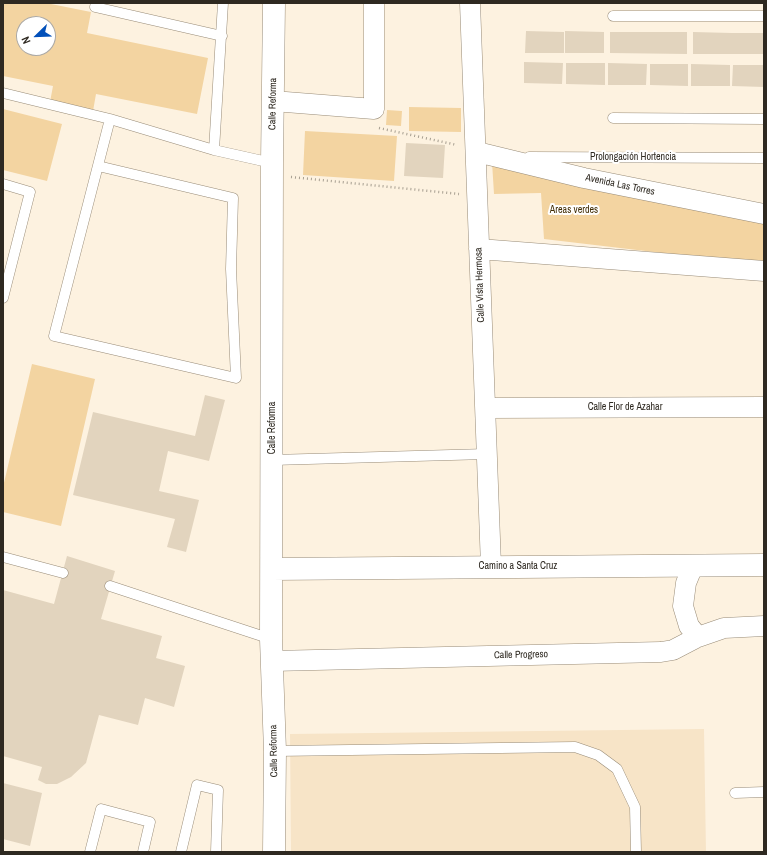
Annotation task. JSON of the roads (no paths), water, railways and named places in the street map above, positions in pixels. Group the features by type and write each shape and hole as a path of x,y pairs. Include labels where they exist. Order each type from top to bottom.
{"street":[{"name":"Calle Reforma","path":"274,3 272,169 271,639 275,752 274,852"},
{"path":"273,101 374,108 374,3"},
{"name":"Calle Vista Hermosa","path":"470,3 477,152 479,249 491,566"},
{"name":"Avenida Las Torres","path":"477,152 503,157 584,178 764,214"},
{"path":"479,249 764,271"},
{"name":"Calle Flor de Azahar","path":"486,408 764,406"},
{"name":"Camino a Santa Cruz","path":"272,569 491,566 764,565"},
{"path":"693,566 686,583 683,606 689,626 698,637"},
{"name":"Calle Progreso","path":"272,660 661,652 673,650 698,637 724,628 764,626"}],"lane":[{"path":"96,3 95,7 222,36"},
{"path":"214,150 223,3"},
{"path":"613,16 764,16"},
{"path":"3,93 110,119 272,169"},
{"path":"613,118 764,119"},
{"path":"98,166 233,198 231,269 236,378 54,336 110,119"},
{"name":"Prolongación Hortencia","path":"503,157 764,158"},
{"path":"3,184 30,192 3,298"},
{"path":"272,460 487,454"},
{"path":"3,557 62,573"},
{"path":"110,586 271,639"},
{"path":"275,752 575,747 598,755 618,769 635,807 636,852"},
{"path":"181,852 197,785 218,790 216,852"},
{"path":"735,793 764,792"},
{"path":"90,852 101,809 150,822 143,852"}],"park label":[{"name":"Areas verdes","path":"574,210"}]}
